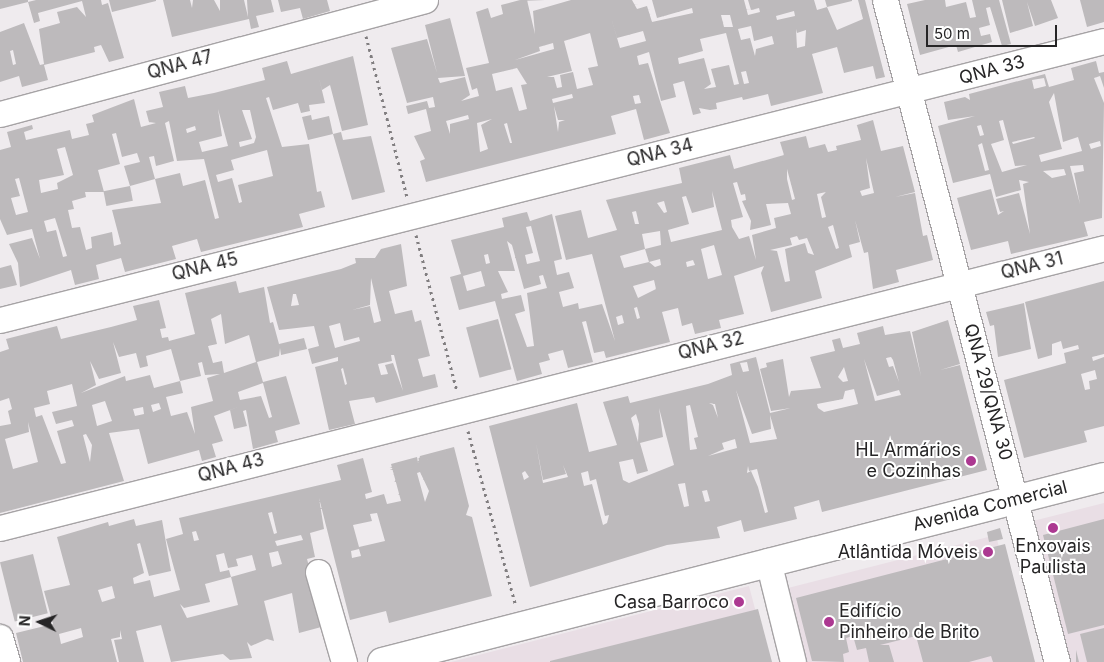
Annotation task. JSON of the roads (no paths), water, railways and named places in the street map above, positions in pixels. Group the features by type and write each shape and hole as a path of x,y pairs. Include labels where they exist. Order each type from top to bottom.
{"main road":[{"name":"Avenida Comercial","path":"382,662 768,561 1104,477"}],"street":[{"name":"QNA 47","path":"0,114 425,0"},
{"name":"QNA 29/QNA 30","path":"885,0 1057,662"},
{"name":"QNA 33","path":"908,91 1104,40"},
{"name":"QNA 34","path":"411,214 908,91"},
{"name":"QNA 45","path":"0,320 411,214"},
{"name":"QNA 31","path":"960,284 1104,248"},
{"name":"QNA 32","path":"462,408 960,284"},
{"name":"QNA 43","path":"0,528 462,408"},
{"path":"768,561 793,662"},
{"path":"318,572 344,662"},
{"path":"0,637 7,662"}],"place":[{"name":"HL Armários e Cozinhas","path":"971,461"},
{"name":"Enxovais Paulista","path":"1053,528"},
{"name":"Atlântida Móveis","path":"988,552"},
{"name":"Casa Barroco","path":"739,602"},
{"name":"Edifício Pinheiro de Brito","path":"829,622"}]}
